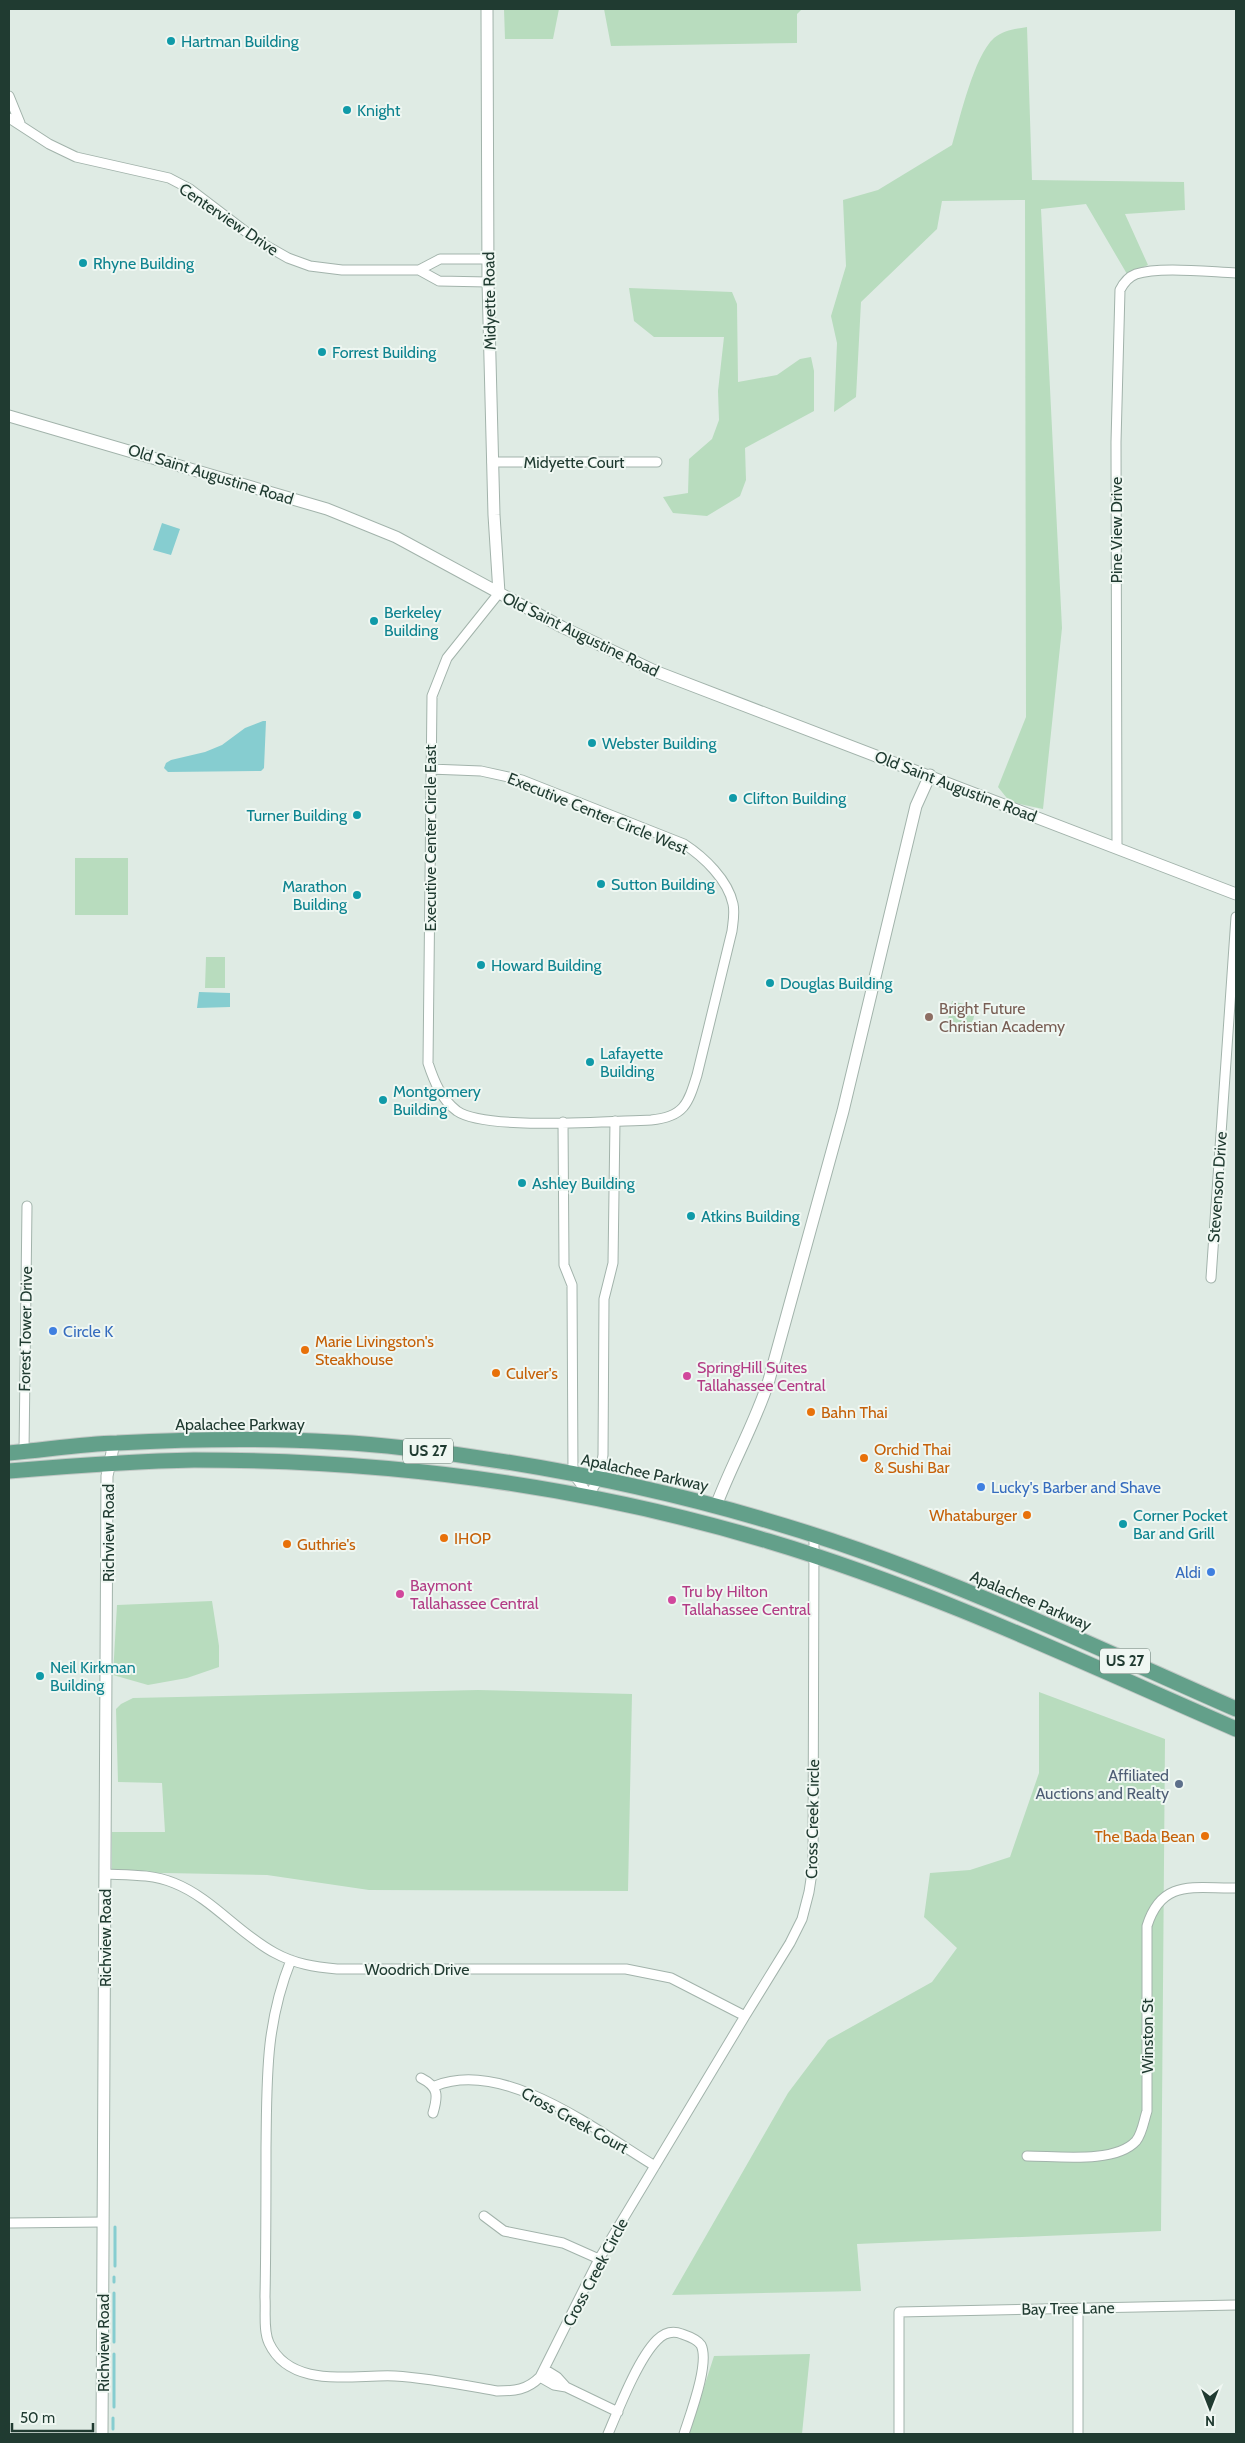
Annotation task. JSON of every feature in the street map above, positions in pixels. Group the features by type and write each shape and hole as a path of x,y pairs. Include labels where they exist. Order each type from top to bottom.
{"main road":[{"name":"Apalachee Parkway","path":"16,1452 114,1443 199,1440 331,1442 403,1447 599,1478 716,1506 814,1535 913,1569 1236,1709"},
{"path":"332,1463 372,1445"},
{"name":"US 27","path":"9,1471 191,1460 332,1463 470,1476 589,1495 661,1511 814,1555 933,1598 1236,1729"}],"street":[{"name":"Midyette Road","path":"488,9 488,282 492,462 499,593"},
{"path":"9,96 20,123"},
{"name":"Centerview Drive","path":"9,118 20,123 49,144 76,157 169,178 190,189 258,241 288,258 310,266 342,270 419,270 440,259 488,259"},
{"name":"Centerview Drive","path":"419,270 440,281 488,282"},
{"name":"Pine View Drive","path":"1117,848 1116,492 1118,299 1125,280 1135,274 1151,271 1236,273"},
{"name":"Old Saint Augustine Road","path":"9,416 327,509 396,537 603,648 657,672 930,775 1236,894"},
{"name":"Midyette Court","path":"492,462 657,462"},
{"name":"Executive Center Circle East","path":"499,593 456,646 442,669 432,696 428,1063 437,1088 458,1111 486,1121 563,1122"},
{"name":"Executive Center Circle West","path":"430,769 481,771 522,780 684,844 706,861 729,894 734,915 732,931 690,1095 684,1107 674,1116 651,1120 563,1122"},
{"path":"716,1506 731,1467 758,1412 769,1380 845,1102 916,806 930,775"},
{"name":"Stevenson Drive","path":"1210,1278 1236,917"},
{"path":"563,1122 564,1265 572,1285 573,1474 589,1495 599,1478 603,1455 604,1299 613,1263 615,1121"},
{"name":"Forest Tower Drive","path":"16,1452 27,1206"},
{"name":"Richview Road","path":"102,2434 108,1476 114,1443"},
{"name":"Cross Creek Circle","path":"542,2373 599,2259 744,2016 790,1943 802,1919 813,1866 814,1535"},
{"name":"Woodrich Drive","path":"106,1874 154,1876 176,1884 204,1901 274,1953 310,1967 338,1969 626,1969 671,1978 744,2016"},
{"name":"Winston St","path":"1028,2156 1110,2156 1128,2148 1138,2139 1147,2111 1147,1926 1151,1912 1159,1899 1178,1889 1236,1888"},
{"path":"291,1960 276,2002 270,2026 267,2068 265,2297 266,2329 269,2343 290,2367 302,2372 323,2376 395,2376 497,2391 514,2391 532,2384 542,2373 554,2384 566,2387 618,2412"},
{"path":"421,2078 435,2086 437,2100 433,2113"},
{"name":"Cross Creek Court","path":"435,2086 448,2081 465,2079 520,2088 543,2099 655,2166"},
{"path":"484,2216 504,2231 564,2243 599,2259"},
{"path":"9,2223 103,2222"},
{"name":"Bay Tree Lane","path":"899,2434 899,2312 1236,2304"},
{"path":"1078,2308 1078,2434"},
{"path":"608,2434 648,2350 663,2335 678,2332 696,2340 703,2353 702,2369 684,2434"}],"green space":[{"path":"504,9 559,9 553,39 505,39"},
{"path":"604,9 802,9 797,14 797,43 611,46"},
{"path":"1027,27 1032,180 1184,182 1185,210 1125,214 1148,265 1127,274 1086,204 1041,209 1062,628 1043,809 1010,802 998,787 1026,717 1025,200 942,201 937,229 861,302 856,397 834,412 837,343 831,316 846,266 843,200 878,190 952,145 974,73 987,47 994,38 1002,33"},
{"path":"629,288 732,292 737,304 738,382 777,375 800,359 811,357 814,371 814,411 745,448 746,480 740,496 707,516 673,513 663,497 688,493 689,459 712,439 719,420 718,391 724,337 654,337 634,321"},
{"path":"75,858 128,858 128,915 75,915"},
{"path":"206,957 225,957 225,988 205,988"},
{"path":"952,1001 976,1007 971,1030 947,1024"},
{"path":"212,1601 219,1646 219,1667 187,1678 148,1685 113,1675 117,1605"},
{"path":"478,1690 632,1694 628,1891 369,1890 267,1875 112,1872 112,1832 165,1832 162,1783 118,1782 116,1709 133,1698"},
{"path":"1039,1692 1165,1739 1161,2231 857,2244 861,2291 672,2295 788,2093 828,2040 932,1982 957,1948 924,1917 930,1873 970,1870 1010,1857 1039,1773"},
{"path":"810,2354 802,2434 689,2434 714,2356"}],"water":[{"path":"162,523 180,529 171,555 153,550"},
{"path":"266,721 264,768 261,771 168,772 164,768 166,763 171,760 205,752 222,745 245,728"},
{"path":"199,992 230,993 230,1007 197,1008"}],"waterway":[{"path":"115,2227 115,2266"},
{"path":"114,2277 114,2282"},
{"path":"114,2293 114,2342"},
{"path":"114,2354 114,2407"},
{"path":"113,2418 113,2429"}],"place":[{"name":"Hartman Building","path":"171,41"},
{"name":"Knight","path":"347,110"},
{"name":"Rhyne Building","path":"83,263"},
{"name":"Forrest Building","path":"322,352"},
{"name":"Berkeley Building","path":"374,621"},
{"name":"Webster Building","path":"592,743"},
{"name":"Clifton Building","path":"733,798"},
{"name":"Turner Building","path":"357,815"},
{"name":"Sutton Building","path":"601,884"},
{"name":"Marathon Building","path":"357,895"},
{"name":"Howard Building","path":"481,965"},
{"name":"Douglas Building","path":"770,983"},
{"name":"Bright Future Christian Academy","path":"929,1017"},
{"name":"Lafayette Building","path":"590,1062"},
{"name":"Montgomery Building","path":"383,1100"},
{"name":"Ashley Building","path":"522,1183"},
{"name":"Atkins Building","path":"691,1216"},
{"name":"Circle K","path":"53,1331"},
{"name":"Marie Livingston's Steakhouse","path":"305,1350"},
{"name":"Culver's","path":"496,1373"},
{"name":"SpringHill Suites Tallahassee Central","path":"687,1376"},
{"name":"Bahn Thai","path":"811,1412"},
{"name":"Orchid Thai & Sushi Bar","path":"864,1458"},
{"name":"Lucky's Barber and Shave","path":"981,1487"},
{"name":"Whataburger","path":"1027,1515"},
{"name":"Corner Pocket Bar and Grill","path":"1123,1524"},
{"name":"IHOP","path":"444,1538"},
{"name":"Guthrie's","path":"287,1544"},
{"name":"Aldi","path":"1211,1572"},
{"name":"Baymont Tallahassee Central","path":"400,1594"},
{"name":"Tru by Hilton Tallahassee Central","path":"672,1600"},
{"name":"Neil Kirkman Building","path":"40,1676"},
{"name":"Affiliated Auctions and Realty","path":"1179,1784"},
{"name":"The Bada Bean","path":"1205,1836"}]}
